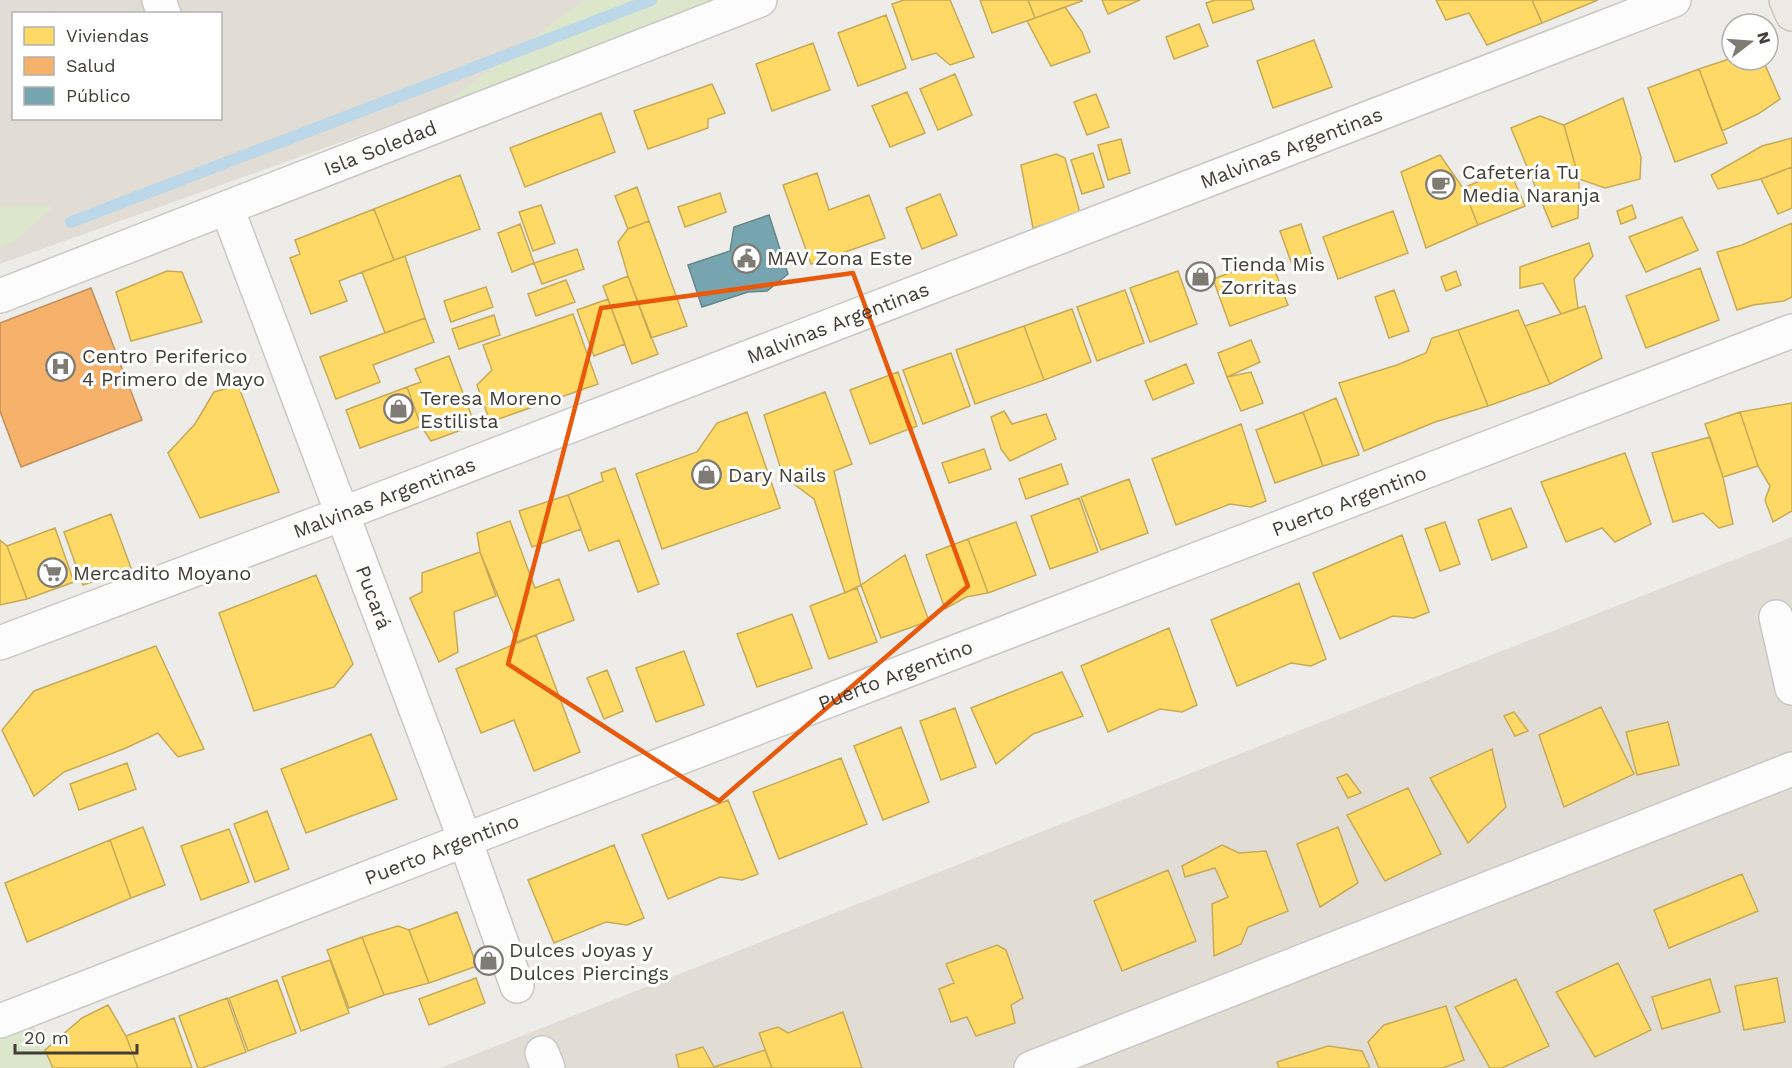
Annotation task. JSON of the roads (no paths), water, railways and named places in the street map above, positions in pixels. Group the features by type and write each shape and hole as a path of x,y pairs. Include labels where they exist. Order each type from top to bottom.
{"main road":[{"path":"1786,0 1792,14"}],"street":[{"name":"Isla Soledad","path":"0,296 760,0"},
{"name":"Malvinas Argentinas","path":"0,643 342,514 1674,0"},
{"name":"Pucará","path":"227,208 465,840 517,986"},
{"name":"Puerto Argentino","path":"0,1021 465,840 1792,331"},
{"path":"1776,617 1792,688"},
{"path":"1031,1068 1792,769"}],"waterway":[{"path":"71,222 651,0"}],"place":[{"name":"Cafetería Tu Media Naranja","path":"1441,184"},
{"name":"MAV Zona Este","path":"746,258"},
{"name":"Tienda Mis Zorritas","path":"1200,276"},
{"name":"Centro Periferico 4 Primero de Mayo","path":"61,367"},
{"name":"Teresa Moreno Estilista","path":"399,409"},
{"name":"Dary Nails","path":"707,475"},
{"name":"Mercadito Moyano","path":"52,573"},
{"name":"Dulces Joyas y Dulces Piercings","path":"488,961"}]}
